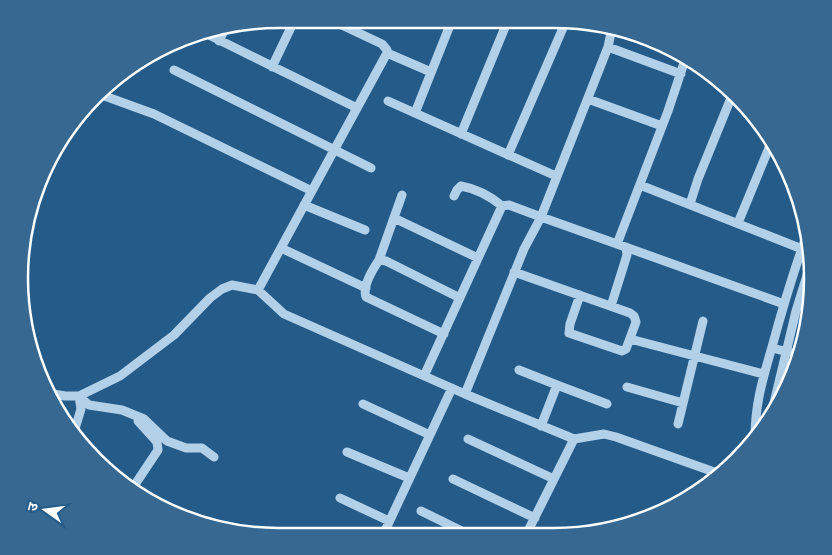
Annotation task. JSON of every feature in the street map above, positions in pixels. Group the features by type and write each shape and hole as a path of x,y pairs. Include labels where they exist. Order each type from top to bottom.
{"street":[{"path":"272,67 291,28"},
{"path":"258,290 386,53 387,50 382,44 348,28"},
{"path":"415,113 449,28"},
{"path":"461,134 505,28"},
{"path":"508,155 563,28"},
{"path":"219,40 222,34"},
{"path":"465,394 514,272 541,217 608,47 611,34"},
{"path":"212,36 357,108"},
{"path":"608,47 681,74"},
{"path":"386,53 431,72"},
{"path":"617,244 684,64"},
{"path":"174,70 371,168"},
{"path":"106,96 154,114 312,191"},
{"path":"588,99 662,126"},
{"path":"690,204 701,171 730,100"},
{"path":"388,101 556,176"},
{"path":"738,223 768,149"},
{"path":"640,185 802,249 763,374 755,427"},
{"path":"454,196 462,186 467,187 486,194 502,206 509,205 784,304"},
{"path":"402,196 379,260 373,269 364,292 366,297 444,334"},
{"path":"304,205 365,230"},
{"path":"424,376 502,206"},
{"path":"394,218 478,258"},
{"path":"281,248 366,288"},
{"path":"611,306 627,255 626,248"},
{"path":"379,260 386,261 460,298"},
{"path":"514,272 580,295 630,313 636,319 636,322 626,348 622,352 570,334 568,328 580,295"},
{"path":"57,395 79,396 120,376 174,335 210,298 222,289 232,285 258,290 284,314 465,394 574,439 604,434 616,436 712,471"},
{"path":"776,393 785,351 804,287"},
{"path":"678,424 703,321"},
{"path":"630,339 763,374"},
{"path":"772,348 793,353"},
{"path":"519,370 607,404"},
{"path":"541,426 557,385"},
{"path":"628,387 682,402"},
{"path":"386,528 452,388"},
{"path":"79,396 89,405 122,410 144,419 167,440 186,448 202,448 214,457"},
{"path":"76,425 80,409 79,396"},
{"path":"363,404 430,435"},
{"path":"133,415 158,446 158,450 136,483"},
{"path":"468,439 554,479"},
{"path":"530,528 574,439"},
{"path":"347,452 409,478"},
{"path":"453,479 535,518"},
{"path":"340,498 389,521"},
{"path":"421,511 456,528"}]}
